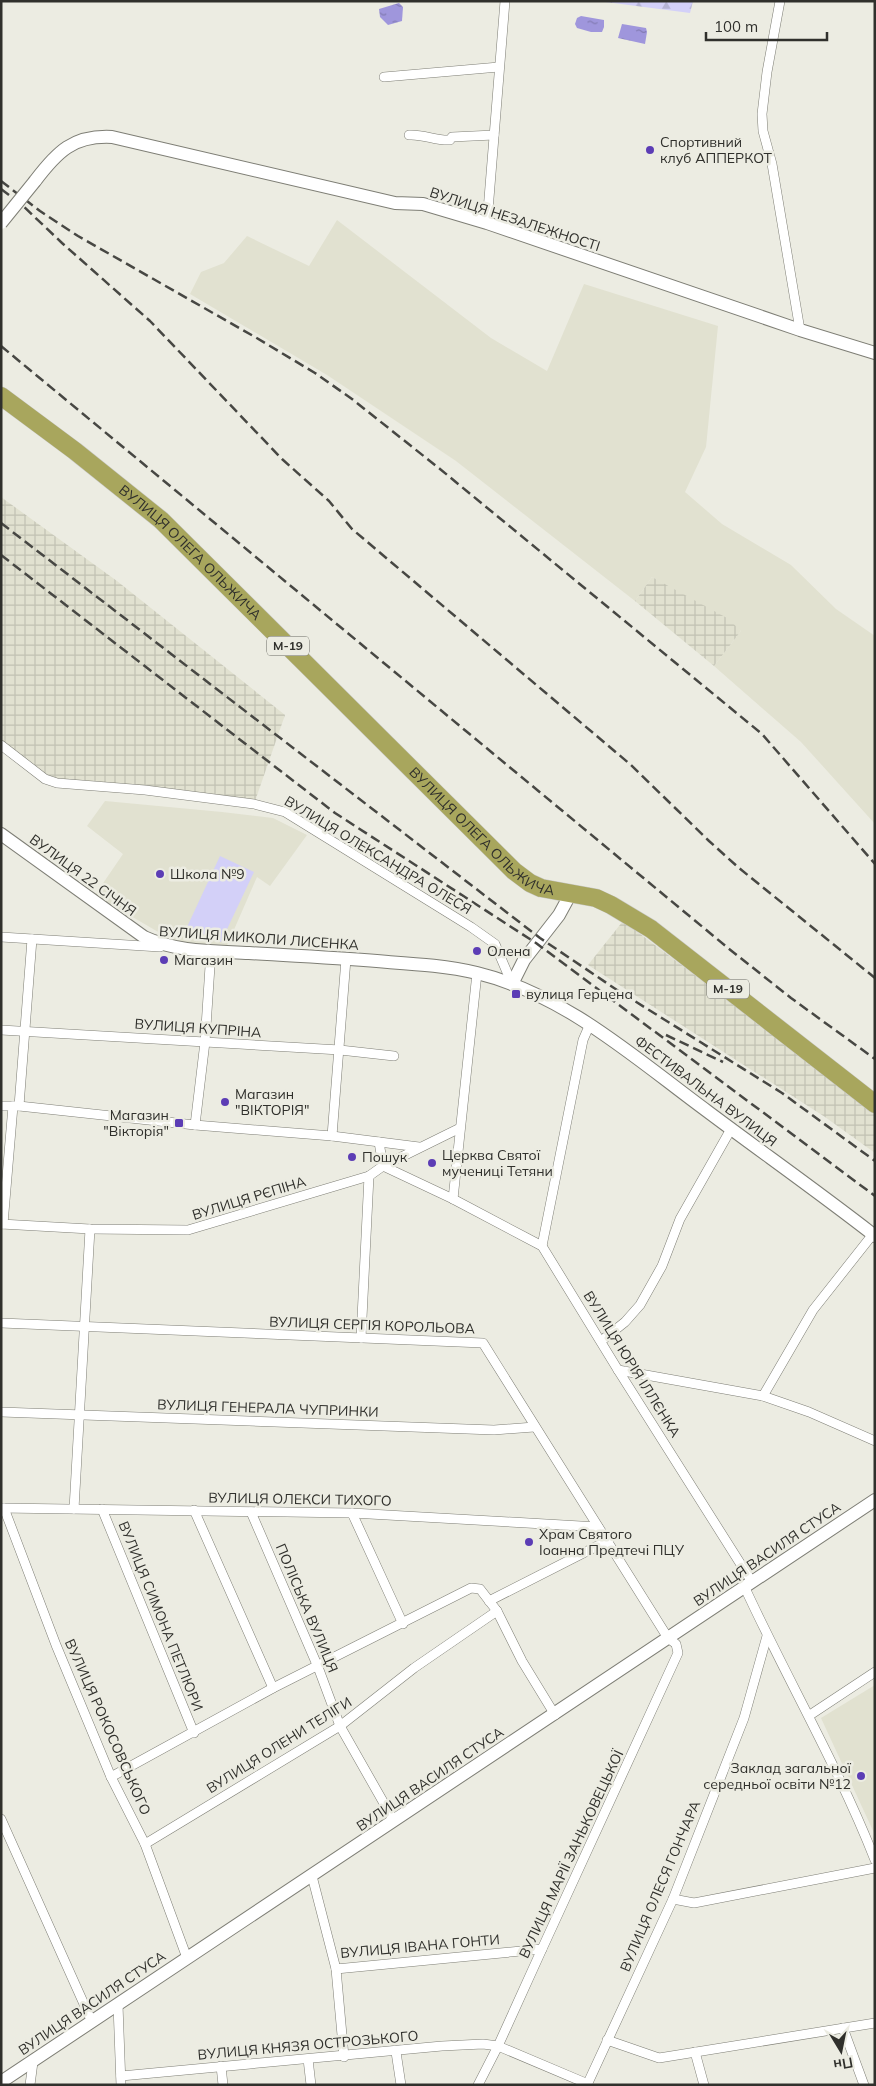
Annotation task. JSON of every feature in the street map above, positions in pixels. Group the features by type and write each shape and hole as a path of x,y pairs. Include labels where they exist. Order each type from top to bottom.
{"highway":[{"name":"ВУЛИЦЯ ОЛЕГА ОЛЬЖИЧА","path":"1,396 75,451 161,520 514,871 530,883 541,888 571,893"},
{"name":"М-19","path":"571,893 596,898 611,904 651,929 875,1104"}],"street":[{"path":"487,222 505,1"},
{"path":"780,1 767,72 762,114 763,131 772,164 800,330"},
{"path":"384,77 499,67"},
{"path":"409,135 420,134 438,141 450,140 452,137 494,136"},
{"name":"ВУЛИЦЯ НЕЗАЛЕЖНОСТІ","path":"1,223 59,152 71,144 86,138 112,137 395,203 423,204 487,222 800,330 875,353"},
{"name":"ВУЛИЦЯ ОЛЕКСАНДРА ОЛЕСЯ","path":"1,745 45,779 57,783 144,790 254,804 285,812 495,944 512,984"},
{"name":"ВУЛИЦЯ 22 СІЧНЯ","path":"1,834 144,937 176,948"},
{"path":"512,984 524,960 559,914 571,893"},
{"name":"ВУЛИЦЯ МИКОЛИ ЛИСЕНКА","path":"1,937 417,964 477,973 512,984"},
{"path":"2,1224 26,1031 32,939"},
{"path":"195,1125 205,1042 211,951"},
{"path":"332,1136 346,959"},
{"path":"453,1198 477,973"},
{"name":"ФЕСТИВАЛЬНА ВУЛИЦЯ","path":"512,984 558,1005 590,1024 874,1235"},
{"path":"542,1246 583,1040 590,1024"},
{"name":"ВУЛИЦЯ КУПРІНА","path":"1,1030 340,1050 394,1056"},
{"path":"1,1106 332,1136 419,1147"},
{"name":"ВУЛИЦЯ РЄПІНА","path":"2,1224 90,1230 188,1230 369,1176 383,1166 419,1147 460,1128"},
{"path":"601,1341 625,1322 640,1305 662,1266 680,1219 730,1129"},
{"path":"380,1142 383,1166"},
{"name":"ВУЛИЦЯ ЮРІЯ ІЛЛЄНКА","path":"383,1166 453,1198 542,1246 748,1585 767,1636 810,1716 875,1860"},
{"path":"362,1338 369,1176"},
{"path":"74,1509 90,1230"},
{"path":"763,1396 813,1310 874,1235"},
{"name":"ВУЛИЦЯ СЕРГІЯ КОРОЛЬОВА","path":"1,1323 483,1343 534,1427 598,1527 609,1540 668,1638"},
{"path":"618,1370 763,1396 809,1412 875,1441"},
{"name":"ВУЛИЦЯ ГЕНЕРАЛА ЧУПРИНКИ","path":"1,1412 484,1430 534,1427"},
{"name":"ВУЛИЦЯ ВАСИЛЯ СТУСА","path":"1,2082 555,1715 875,1500"},
{"name":"ВУЛИЦЯ ОЛЕКСИ ТИХОГО","path":"2,1508 352,1513 598,1527"},
{"name":"ВУЛИЦЯ РОКОСОВСЬКОГО","path":"2,1508 111,1777 145,1844 187,1958"},
{"name":"ВУЛИЦЯ СИМОНА ПЕТЛЮРИ","path":"102,1509 194,1733"},
{"path":"194,1510 273,1688"},
{"name":"ПОЛІСЬКА ВУЛИЦЯ","path":"251,1512 318,1667 340,1726 394,1821"},
{"path":"352,1513 403,1624"},
{"path":"490,1601 609,1540"},
{"path":"111,1777 273,1688 403,1624 470,1588 480,1589 498,1611 522,1661 555,1715"},
{"name":"ВУЛИЦЯ ОЛЕНИ ТЕЛІГИ","path":"145,1844 340,1726 414,1668 498,1611"},
{"name":"ВУЛИЦЯ ОЛЕСЯ ГОНЧАРА","path":"588,2084 673,1898 744,1718 767,1636"},
{"name":"ВУЛИЦЯ МАРІЇ ЗАНЬКОВЕЦЬКОЇ","path":"478,2085 498,2046 678,1654 676,1644 668,1638"},
{"path":"810,1716 875,1672"},
{"path":"1,1819 92,2022"},
{"path":"673,1898 694,1903 875,1868"},
{"name":"ВУЛИЦЯ ІВАНА ГОНТИ","path":"312,1876 326,1922 336,1969 542,1949"},
{"path":"336,1969 344,2056"},
{"path":"118,2005 121,2080"},
{"path":"607,2040 659,2058 875,2023"},
{"path":"843,2028 864,2085"},
{"name":"ВУЛИЦЯ КНЯЗЯ ОСТРОЗЬКОГО","path":"121,2080 221,2066 475,2044 498,2046 588,2084"},
{"path":"396,2052 402,2085"},
{"path":"695,2052 704,2085"},
{"path":"308,2059 311,2085"},
{"path":"30,2085 33,2062"},
{"path":"221,2066 223,2085"}],"shaded area":[{"path":"337,220 491,338 547,371 584,284 718,326 706,447 685,492 722,524 791,565 836,609 875,636 875,824 801,742 714,666 741,631 652,577 635,601 456,461 327,375 190,294 201,272 224,263 247,236 309,266"},
{"path":"1,497 117,581 285,715 254,804 57,783 1,745"},
{"path":"652,577 727,618 741,631 714,666 635,601"},
{"name":"Школа №9","path":"105,801 273,818 307,835 270,886 257,877 226,948 177,943 95,895 123,854 87,826"},
{"path":"623,921 875,1111 875,1153 825,1117 588,965"},
{"name":"Заклад загальної середньої освіти №12","path":"875,1685 875,1835 821,1718"}],"green space":[{"path":"598,1 693,1 690,13"},
{"path":"220,856 254,872 221,942 187,927"}],"water":[{"path":"399,3 403,7 402,21 388,25 380,17 379,9"},
{"path":"581,16 604,20 602,32 591,32 577,28 575,24 577,18"},
{"path":"622,24 646,28 645,44 618,38"}],"railway":[{"path":"1,181 40,211 78,236 255,337 315,373 352,399 762,734 875,864"},
{"path":"1,189 21,204 150,321 282,459 329,501 352,529 631,765 739,868 875,978"},
{"path":"1,346 728,948 791,998 875,1059"},
{"path":"1,523 540,938 617,990 782,1093 875,1161"},
{"path":"1,555 335,813 536,943 875,1196"},
{"path":"666,1035 723,1062"}],"place":[{"name":"Спортивний клуб АППЕРКОТ","path":"650,150"},
{"name":"Школа №9","path":"160,874"},
{"name":"Олена","path":"477,951"},
{"name":"Магазин","path":"164,960"},
{"name":"вулиця Герцена","path":"516,994"},
{"name":"Магазин \"ВІКТОРІЯ\"","path":"225,1102"},
{"name":"Магазин \"Вікторія\"","path":"179,1123"},
{"name":"Пошук","path":"352,1157"},
{"name":"Церква Святої мучениці Тетяни","path":"432,1163"},
{"name":"Храм Святого Іоанна Предтечі ПЦУ","path":"529,1542"},
{"name":"Заклад загальної середньої освіти №12","path":"861,1776"}]}
